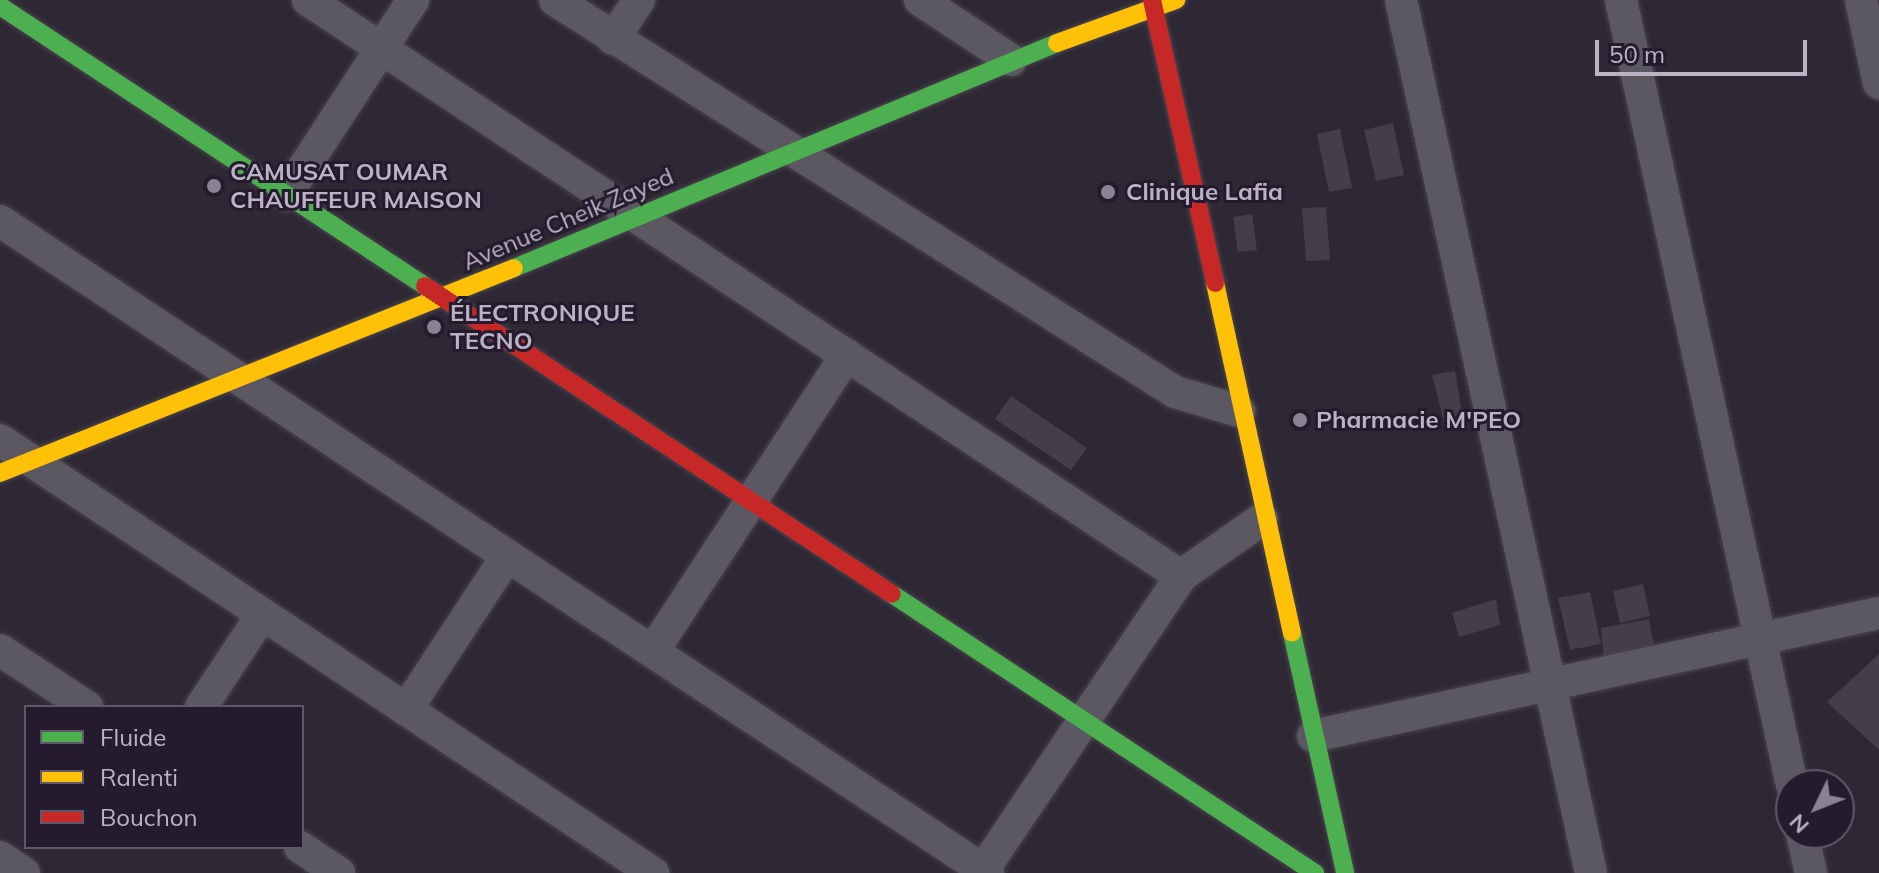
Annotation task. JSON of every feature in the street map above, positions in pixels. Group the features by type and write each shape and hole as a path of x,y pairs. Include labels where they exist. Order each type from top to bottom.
{"street":[{"path":"308,0 1181,576"},
{"path":"286,195 413,0"},
{"path":"555,0 788,154 1175,392 1239,411"},
{"path":"613,39 639,0"},
{"path":"920,0 1011,60"},
{"name":"Avenue Cheik Zayed","path":"14,467 243,381 1011,60 1152,4 1176,0"},
{"path":"1401,0 1591,873"},
{"path":"1621,0 1788,769"},
{"path":"1861,0 1879,83"},
{"path":"0,2 286,195 1315,873"},
{"path":"1152,4 1262,519 1345,873"},
{"path":"0,221 984,872 1181,576 1262,519"},
{"path":"653,651 847,355"},
{"path":"0,440 14,467 262,615 653,873"},
{"path":"406,710 507,556"},
{"path":"1313,736 1879,613"},
{"path":"202,705 262,615"},
{"path":"0,650 84,705"},
{"path":"303,849 339,873"},
{"path":"1806,849 1811,873"},
{"path":"0,857 24,873"}],"building":[{"path":"1393,123 1404,175 1376,181 1364,130"},
{"path":"1340,129 1352,188 1329,192 1317,134"},
{"path":"1326,207 1330,260 1306,261 1302,208"},
{"path":"1252,214 1257,250 1238,252 1233,217"},
{"path":"1455,371 1463,419 1444,422 1432,375"},
{"path":"1011,396 1087,448 1071,470 995,419"},
{"path":"1643,584 1650,616 1620,623 1613,591"},
{"path":"1590,592 1601,644 1570,650 1558,598"},
{"path":"1496,599 1500,625 1459,637 1452,613"},
{"path":"1649,619 1655,651 1604,661 1601,628"},
{"path":"1879,654 1879,750 1827,702"}],"traffic: fast":[{"path":"0,6 425,286"},
{"path":"514,268 1057,43"},
{"path":"892,594 1315,873"},
{"path":"1292,633 1345,873"}],"traffic: slow":[{"path":"1057,43 1176,0"},
{"path":"0,473 514,268"},
{"path":"1215,283 1292,633"}],"traffic: jam":[{"path":"1152,0 1215,283"},
{"path":"425,286 892,594"}],"place":[{"name":"CAMUSAT OUMAR CHAUFFEUR MAISON","path":"214,186"},
{"name":"Clinique Lafia","path":"1108,192"},
{"name":"ÉLECTRONIQUE TECNO","path":"434,327"},
{"name":"Pharmacie M'PEO","path":"1300,420"}]}
